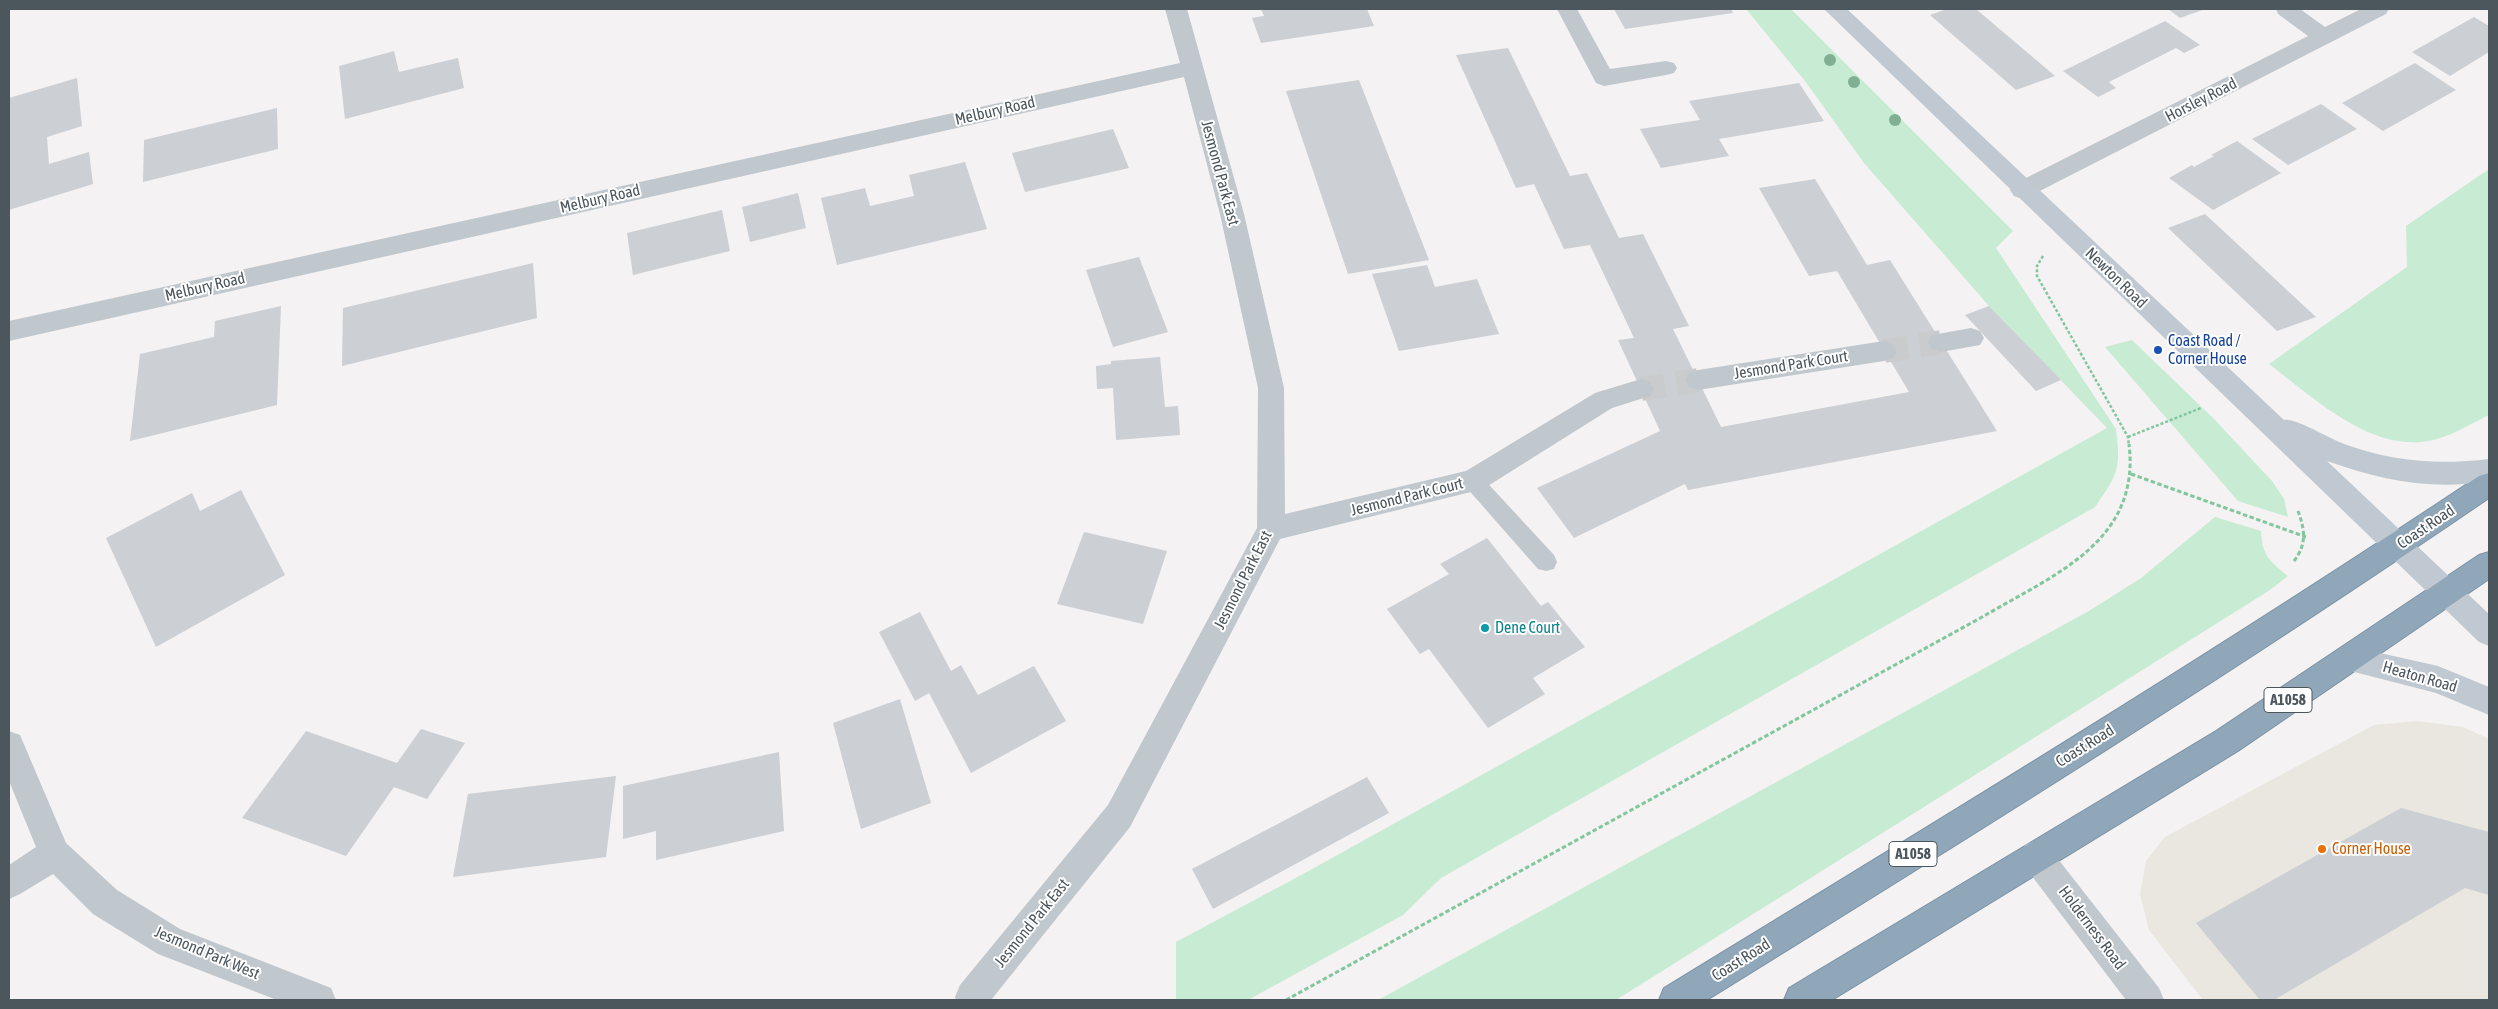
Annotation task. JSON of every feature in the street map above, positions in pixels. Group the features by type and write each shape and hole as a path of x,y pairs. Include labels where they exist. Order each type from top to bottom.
{"highway":[{"name":"Coast Road","path":"1676,1000 2008,795 2399,546 2489,484"},
{"name":"A1058","path":"1801,1000 2227,741 2489,564"}],"street":[{"name":"Jesmond Park East","path":"967,999 1119,816 1271,530 1270,388 1232,214 1176,9"},
{"path":"1567,9 1604,78 1666,68"},
{"name":"Newton Road","path":"1835,9 2022,190 2447,592"},
{"path":"2286,9 2324,38"},
{"name":"Horsley Road","path":"2022,190 2378,9"},
{"name":"Melbury Road","path":"9,331 1191,68"},
{"path":"1941,342 1972,338"},
{"name":"Jesmond Park Court","path":"1698,380 1884,351"},
{"name":"Jesmond Park Court","path":"1271,530 1473,481 1604,400 1641,389"},
{"path":"2259,414 2306,440 2374,465 2430,474 2457,474 2489,470"},
{"path":"2447,592 2489,633"},
{"name":"Heaton Road","path":"2349,659 2438,680 2489,701"},
{"name":"Jesmond Park West","path":"9,745 55,854 105,902 170,942 320,1000"},
{"path":"9,883 55,854"},
{"name":"Holderness Road","path":"2036,856 2147,1000"}],"lane":[{"path":"1473,481 1546,562"}],"path":[{"path":"1286,1000 2043,581 2090,550 2104,537 2115,521 2123,503 2130,474 2128,437 2037,276 2036,266 2042,256 2073,237"},
{"path":"2128,437 2237,394"},
{"path":"2130,474 2306,537"},
{"path":"2294,561 2306,537 2298,511"}],"shaded area":[{"name":"Corner House","path":"2417,721 2463,727 2489,739 2489,1000 2203,1000 2149,930 2140,894 2146,861 2165,837 2374,725"}],"green space":[{"path":"1746,9 1791,9 2013,231 1996,248 2116,429 2118,463 2109,487 2095,507 1441,878 1403,915 1248,1000 1176,1000 1176,942 1305,873 2107,428 1989,306 1864,163 1805,81"},
{"path":"2489,169 2489,415 2437,439 2414,442 2391,440 2368,432 2347,421 2306,393 2269,364 2407,267 2406,226"},
{"path":"2132,340 2214,419 2272,481 2284,499 2288,517 2238,501 2105,347"},
{"path":"2215,517 2261,531 2263,546 2268,557 2288,576 2270,590 1616,1000 1378,1000 2089,611 2141,578"}],"building":[{"path":"1261,9 1367,9 1374,26 1261,43 1252,18 1264,16"},
{"path":"1614,9 1731,9 1733,13 1625,29"},
{"path":"1947,9 1976,9 2055,76 2016,90 1930,15"},
{"path":"2168,9 2205,9 2180,18"},
{"path":"2474,17 2489,26 2489,52 2450,76 2412,52"},
{"path":"2165,21 2200,45 2184,53 2176,48 2109,82 2116,88 2098,97 2063,71"},
{"path":"1508,48 1570,176 1587,173 1619,238 1643,234 1689,326 1673,329 1721,427 1909,392 1837,271 1809,276 1759,188 1815,179 1867,265 1890,260 1997,431 1688,490 1685,484 1574,538 1537,488 1660,431 1618,340 1634,338 1590,245 1564,249 1534,184 1516,188 1456,55"},
{"path":"394,51 399,72 458,58 464,88 345,119 339,66"},
{"path":"2415,63 2456,90 2383,131 2342,103"},
{"path":"77,78 82,126 47,137 49,164 89,152 93,184 9,210 9,98"},
{"path":"1359,80 1429,260 1348,274 1286,91"},
{"path":"1799,83 1824,121 1719,139 1729,156 1661,168 1640,129 1700,120 1689,101"},
{"path":"2321,104 2357,129 2288,165 2252,139"},
{"path":"277,108 278,149 143,182 144,140"},
{"path":"1113,129 1129,168 1025,192 1012,153"},
{"path":"2237,141 2281,173 2213,210 2169,178 2192,165 2194,167"},
{"path":"965,162 987,229 837,265 821,198 865,188 870,206 914,196 909,175"},
{"path":"798,193 806,228 750,242 742,207"},
{"path":"722,210 730,251 633,275 627,233"},
{"path":"2205,214 2316,317 2277,331 2168,228"},
{"path":"1139,257 1168,332 1113,347 1086,270"},
{"path":"533,263 537,318 342,366 343,308"},
{"path":"1427,265 1435,287 1477,279 1499,334 1399,351 1372,274"},
{"path":"281,306 277,405 130,441 140,354 214,337 215,321"},
{"path":"1989,306 2061,380 2036,391 1965,315"},
{"path":"1160,357 1165,407 1178,406 1180,435 1116,440 1113,388 1097,389 1096,366 1111,364 1111,361"},
{"path":"241,490 285,575 156,647 106,538 192,493 200,511"},
{"path":"1084,532 1167,551 1143,624 1057,604"},
{"name":"Dene Court","path":"1487,538 1541,606 1548,602 1585,647 1533,678 1545,694 1488,728 1429,649 1420,654 1387,609 1449,574 1440,564"},
{"path":"920,612 951,671 961,665 978,695 1034,666 1066,721 971,773 929,693 915,701 879,632"},
{"path":"900,699 931,803 861,829 833,723"},
{"path":"421,729 465,743 427,799 394,787 346,856 242,818 306,731 397,763"},
{"path":"779,752 784,831 656,860 656,831 623,839 623,786"},
{"path":"616,776 606,857 453,877 468,794"},
{"path":"1367,777 1389,813 1213,909 1192,869"},
{"path":"2401,808 2489,832 2489,895 2465,888 2274,1000 2260,1000 2196,923"}],"tunnel":[{"path":"1884,351 1941,342"},
{"path":"1641,389 1698,380"}],"place":[{"name":"Coast Road / Corner House","path":"2158,350"},
{"name":"Dene Court","path":"1485,628"},
{"name":"Corner House","path":"2322,849"}]}
